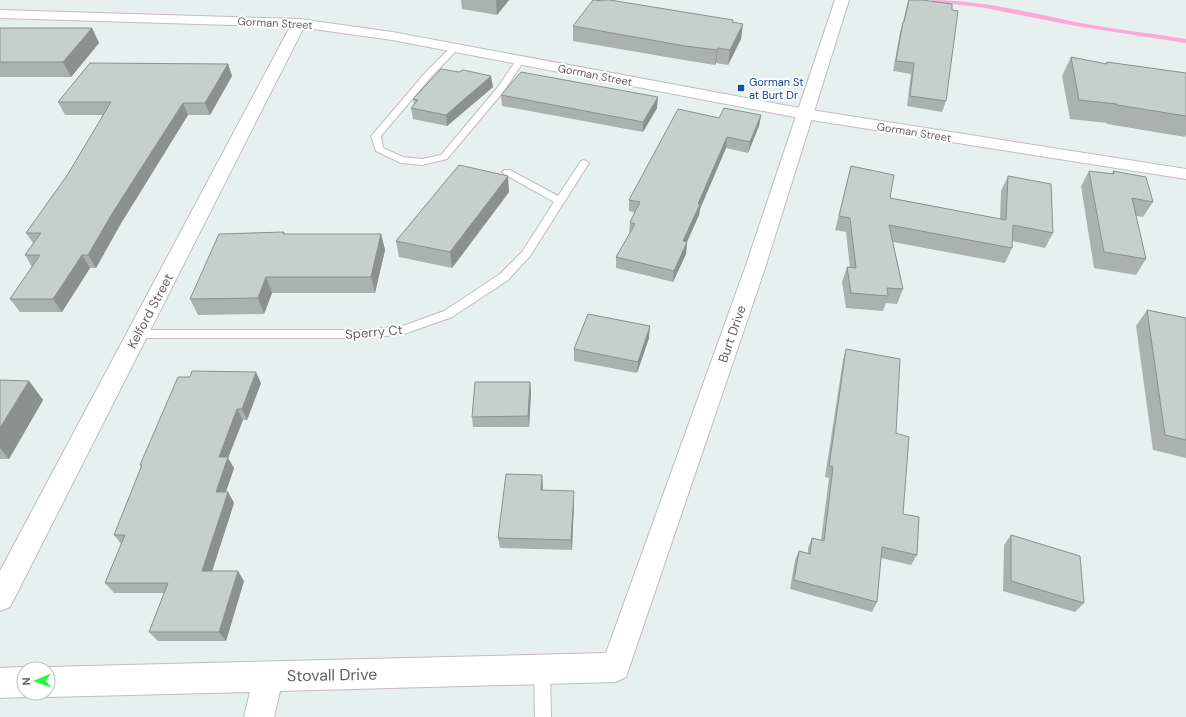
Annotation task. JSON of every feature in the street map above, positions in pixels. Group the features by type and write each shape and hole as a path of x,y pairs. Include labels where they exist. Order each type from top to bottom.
{"street":[{"name":"Burt Drive","path":"616,667 755,268 842,0"},
{"name":"Gorman Street","path":"0,14 299,23 325,26 455,48 805,114 1186,174"},
{"name":"Kelford Street","path":"0,598 299,23"},
{"name":"Stovall Drive","path":"56,682 616,667"},
{"path":"259,717 268,676"},
{"path":"0,683 16,682"}],"lane":[{"path":"455,48 428,75 376,136 379,149 401,160 422,162 444,157 501,89 520,61"},
{"name":"Sperry Ct","path":"138,334 366,334 404,330 448,314 504,277 526,254 584,163"},
{"path":"507,172 560,201"},
{"path":"542,670 542,717"}],"building":[{"path":"593,0 610,0 733,20 732,22 743,24 730,50 685,46 573,26"},
{"path":"909,0 922,0 952,4 952,10 958,11 946,101 910,96 914,63 896,61 903,22"},
{"path":"0,28 92,28 63,62 0,62"},
{"path":"1071,57 1107,64 1107,62 1186,73 1186,116 1117,104 1079,100"},
{"path":"90,63 228,64 205,103 183,103 113,212 88,255 82,255 53,299 10,299 40,255 25,255 41,233 26,233 68,174 111,102 58,102"},
{"path":"441,69 459,72 463,70 491,76 446,115 411,108 418,100 413,99"},
{"path":"521,72 658,97 643,122 501,95"},
{"path":"724,108 761,115 750,142 727,137 698,204 700,204 683,241 687,242 674,271 616,257 635,224 630,222 640,202 629,200 678,109 719,118"},
{"path":"459,165 508,176 450,252 396,241"},
{"path":"851,166 894,175 890,198 1006,220 1008,176 1051,184 1053,233 1013,225 1012,248 889,225 903,289 887,288 888,296 851,293 847,267 856,268 850,218 839,216"},
{"path":"1089,171 1114,174 1113,171 1146,177 1153,202 1132,198 1146,259 1104,252"},
{"path":"284,232 283,234 381,234 371,277 266,277 258,298 190,299 219,234"},
{"path":"1147,310 1186,318 1186,440 1165,435"},
{"path":"588,314 650,326 638,362 574,349"},
{"path":"846,349 900,359 896,433 909,437 903,514 919,517 917,555 882,547 877,602 794,580 799,551 810,554 812,538 824,541 833,467 829,466"},
{"path":"192,371 256,372 242,409 237,409 219,457 228,457 216,492 228,492 202,571 238,571 219,632 149,632 168,583 105,583 125,535 114,535 142,465 140,465 178,377 190,377"},
{"path":"0,380 29,381 0,428"},
{"path":"475,382 530,382 528,416 472,417"},
{"path":"506,474 542,475 541,490 574,491 571,540 498,538"},
{"path":"1011,535 1080,556 1084,603 1011,581"}],"waterway":[{"path":"934,0 980,5 1076,24 1186,41"}],"place":[{"name":"Gorman St at Burt Dr","path":"741,88"}]}
